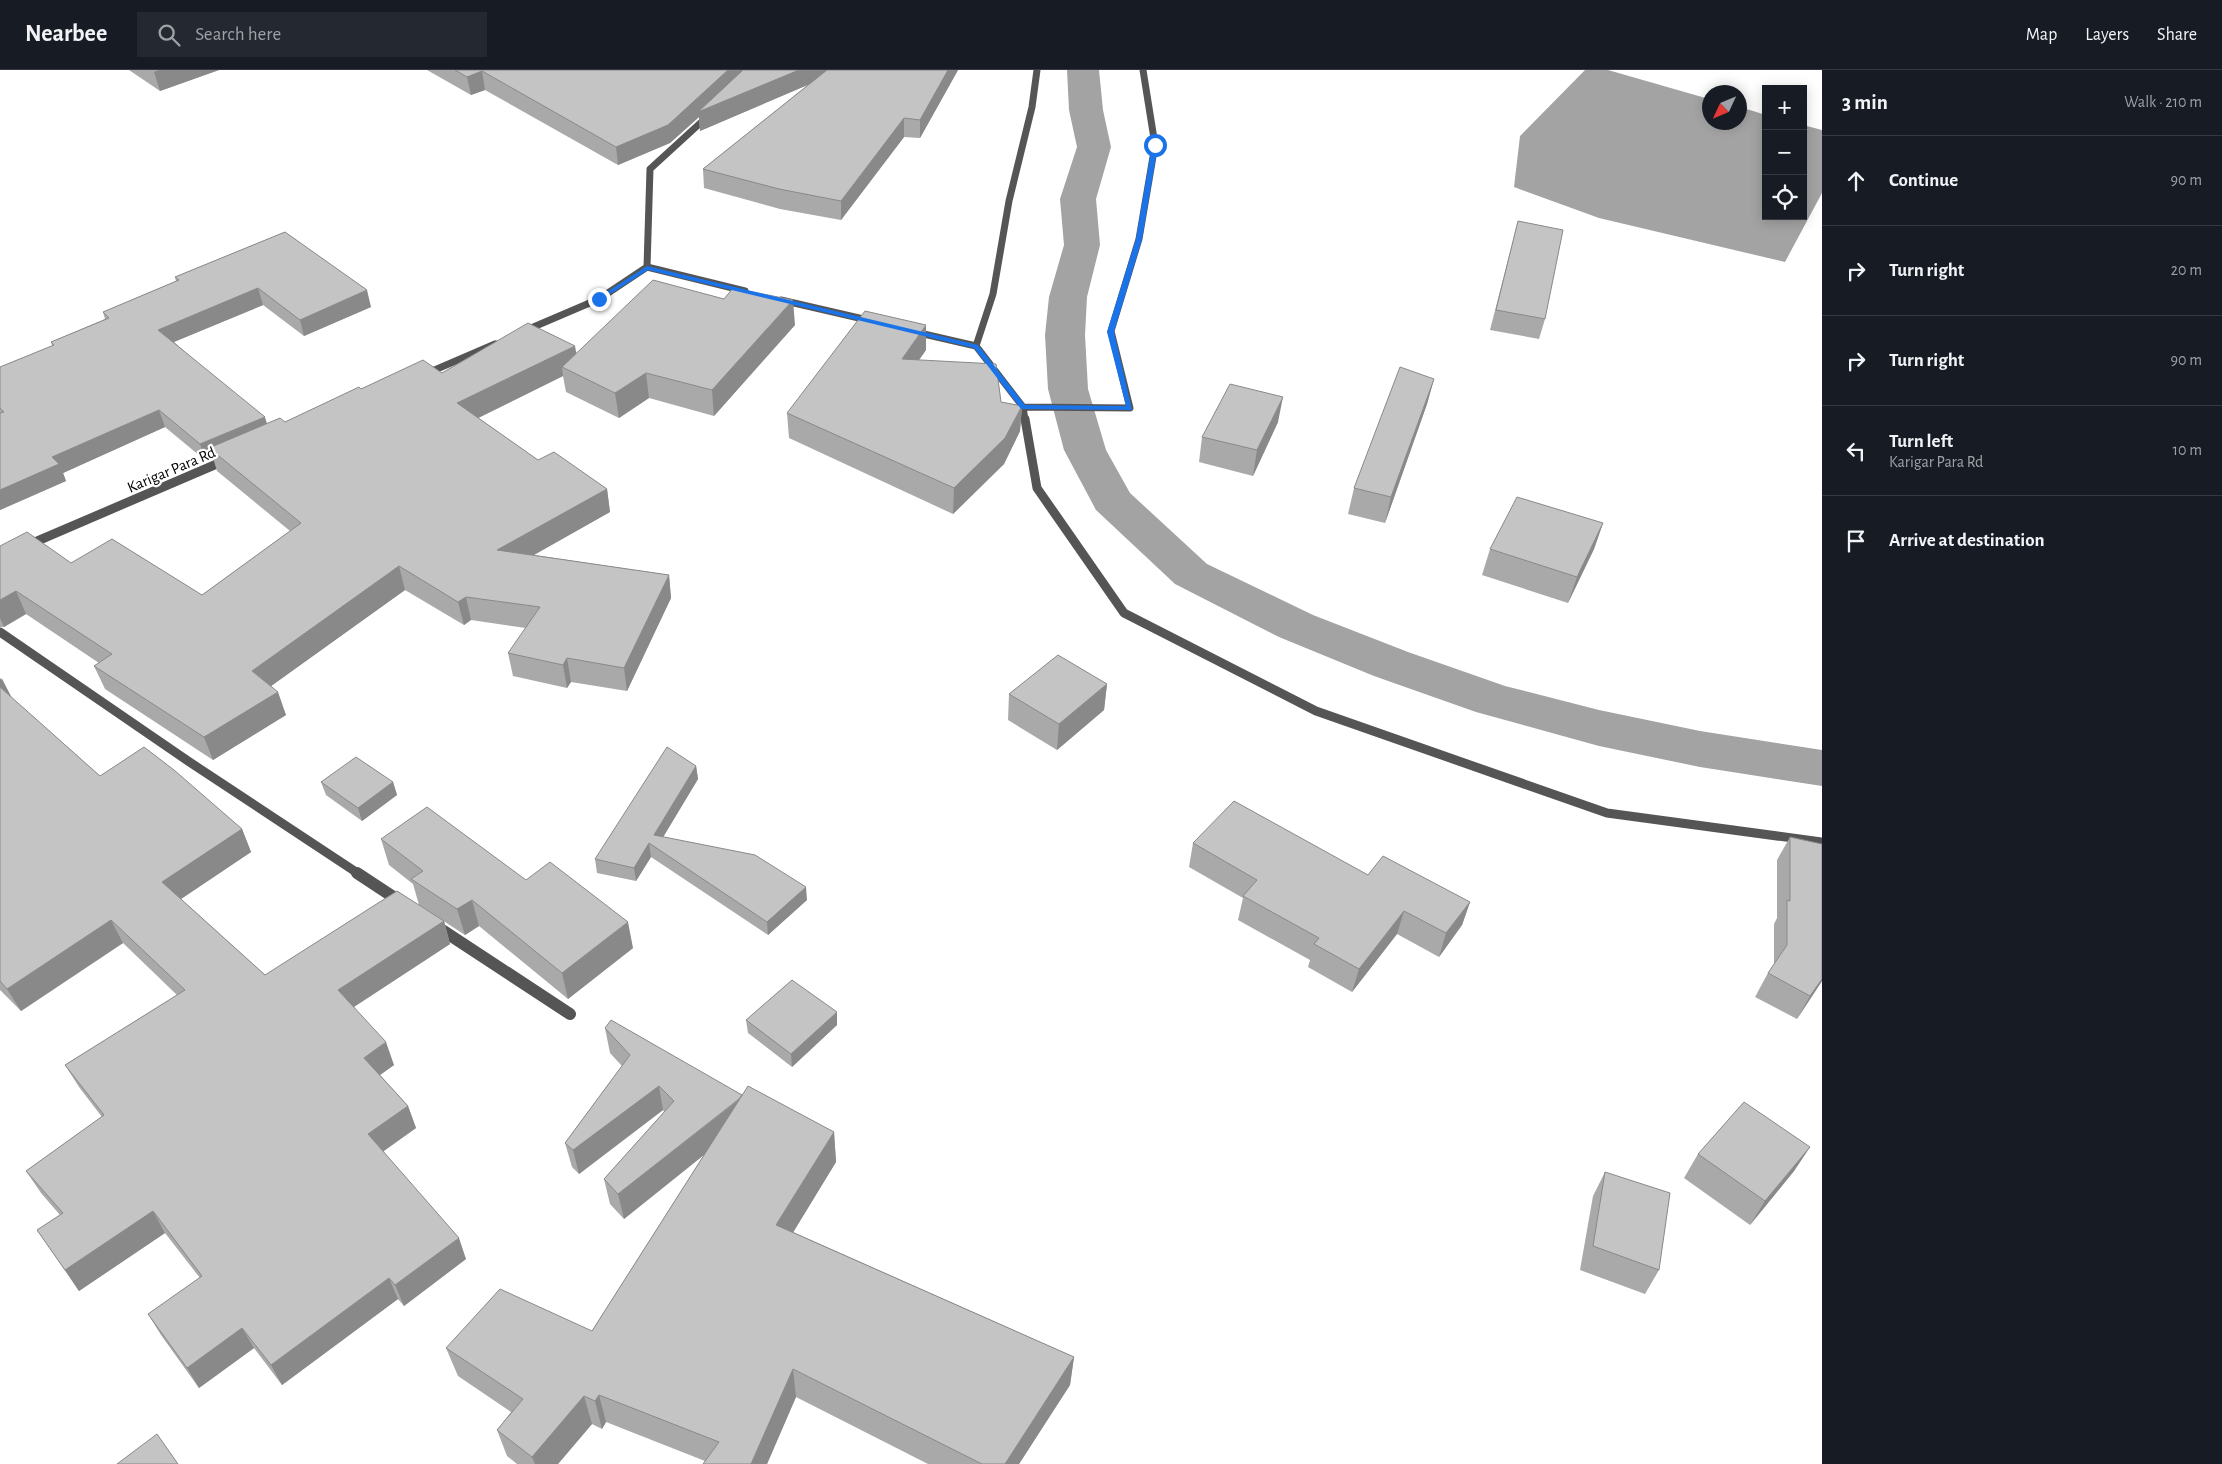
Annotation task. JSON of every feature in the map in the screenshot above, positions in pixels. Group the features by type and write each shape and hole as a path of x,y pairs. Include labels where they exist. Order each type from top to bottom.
{"street":[{"path":"976,346 993,294 1009,202 1032,107 1037,70"},
{"path":"1023,407 1130,408 1110,332 1139,239 1155,145 1143,70"},
{"path":"647,268 650,169 716,109"},
{"path":"517,334 599,299 647,268 753,293"},
{"path":"773,298 879,323"},
{"path":"908,330 976,346 1023,407 1037,488 1124,613 1316,712 1607,813 1822,842"},
{"path":"418,377 499,342"},
{"name":"Karigar Para Rd","path":"18,549 236,455"},
{"path":"0,632 188,761 412,910"},
{"path":"429,921 570,1014"}],"shaded area":[{"path":"1585,70 1608,70 1702,97 1702,130 1747,130 1747,109 1762,114 1762,220 1807,220 1807,126 1822,130 1822,193 1785,262 1599,218 1514,187 1520,136"}],"building":[{"path":"455,70 728,70 668,125 616,147 482,71 467,77"},
{"path":"743,70 799,70 698,112"},
{"path":"827,70 948,70 920,120 904,118 841,201 779,189 703,169"},
{"path":"1518,221 1563,230 1545,319 1496,310"},
{"path":"285,232 367,290 300,320 258,288 158,330 265,417 200,444 159,410 52,457 59,464 0,490 0,413 4,412 0,408 0,367 54,345 51,342 109,318 103,312 179,280 175,277"},
{"path":"653,280 724,299 733,288 793,300 712,390 646,373 615,393 562,367"},
{"path":"865,311 926,325 902,359 996,364 1001,402 1022,406 1005,438 954,488 787,413"},
{"path":"528,323 575,346 457,403 538,460 554,452 607,489 497,550 669,575 624,668 567,658 563,665 508,653 540,607 466,597 458,602 399,566 252,671 278,692 204,737 94,666 112,654 16,591 0,600 0,546 27,532 71,563 112,539 202,595 301,523 209,448 280,418 285,422 359,387 361,389 423,360 442,373"},
{"path":"1400,367 1434,379 1391,497 1354,488"},
{"path":"1230,384 1283,397 1257,450 1202,437"},
{"path":"1517,497 1603,523 1577,577 1490,549"},
{"path":"1058,655 1107,684 1059,724 1009,694"},
{"path":"0,687 100,776 144,747 174,770 242,829 162,882 265,975 397,891 444,921 338,990 386,1042 364,1058 408,1106 368,1134 459,1238 395,1285 389,1278 271,1365 242,1328 187,1368 148,1314 202,1276 153,1211 65,1270 37,1230 63,1213 26,1171 104,1115 65,1065 185,990 111,920 7,989 0,981"},
{"path":"667,747 696,766 654,835 755,855 806,887 767,922 649,843 634,868 595,859"},
{"path":"356,757 393,782 358,808 321,782"},
{"path":"1234,801 1368,875 1383,856 1470,902 1446,933 1404,911 1359,969 1314,944 1319,938 1243,896 1257,880 1193,843"},
{"path":"427,807 526,880 550,862 628,922 562,973 472,900 457,909 411,879 423,871 381,839"},
{"path":"1790,837 1822,844 1822,979 1810,996 1768,973 1787,945 1787,900 1790,901"},
{"path":"792,980 837,1012 791,1054 746,1020"},
{"path":"611,1020 742,1095 618,1194 604,1179 674,1101 659,1086 573,1150 565,1143 630,1055 605,1028"},
{"path":"748,1086 834,1132 776,1225 1074,1357 1005,1464 982,1464 793,1369 751,1464 703,1464 719,1442 599,1395 595,1401 584,1396 532,1457 497,1430 523,1399 446,1348 500,1289 592,1331"},
{"path":"1744,1102 1810,1147 1765,1201 1698,1154"},
{"path":"1605,1172 1670,1193 1659,1270 1593,1246"},
{"path":"157,1434 178,1464 117,1464"}],"waterway":[{"path":"1083,70 1086,110 1094,147 1078,199 1082,245 1068,297 1065,335 1068,389 1085,450 1112,500 1191,574 1296,626 1391,664 1493,700 1599,728 1700,749 1822,768"}],"route":[{"path":"599,299 647,268 976,346 1023,407 1130,408 1110,332 1139,239 1155,145"}]}
